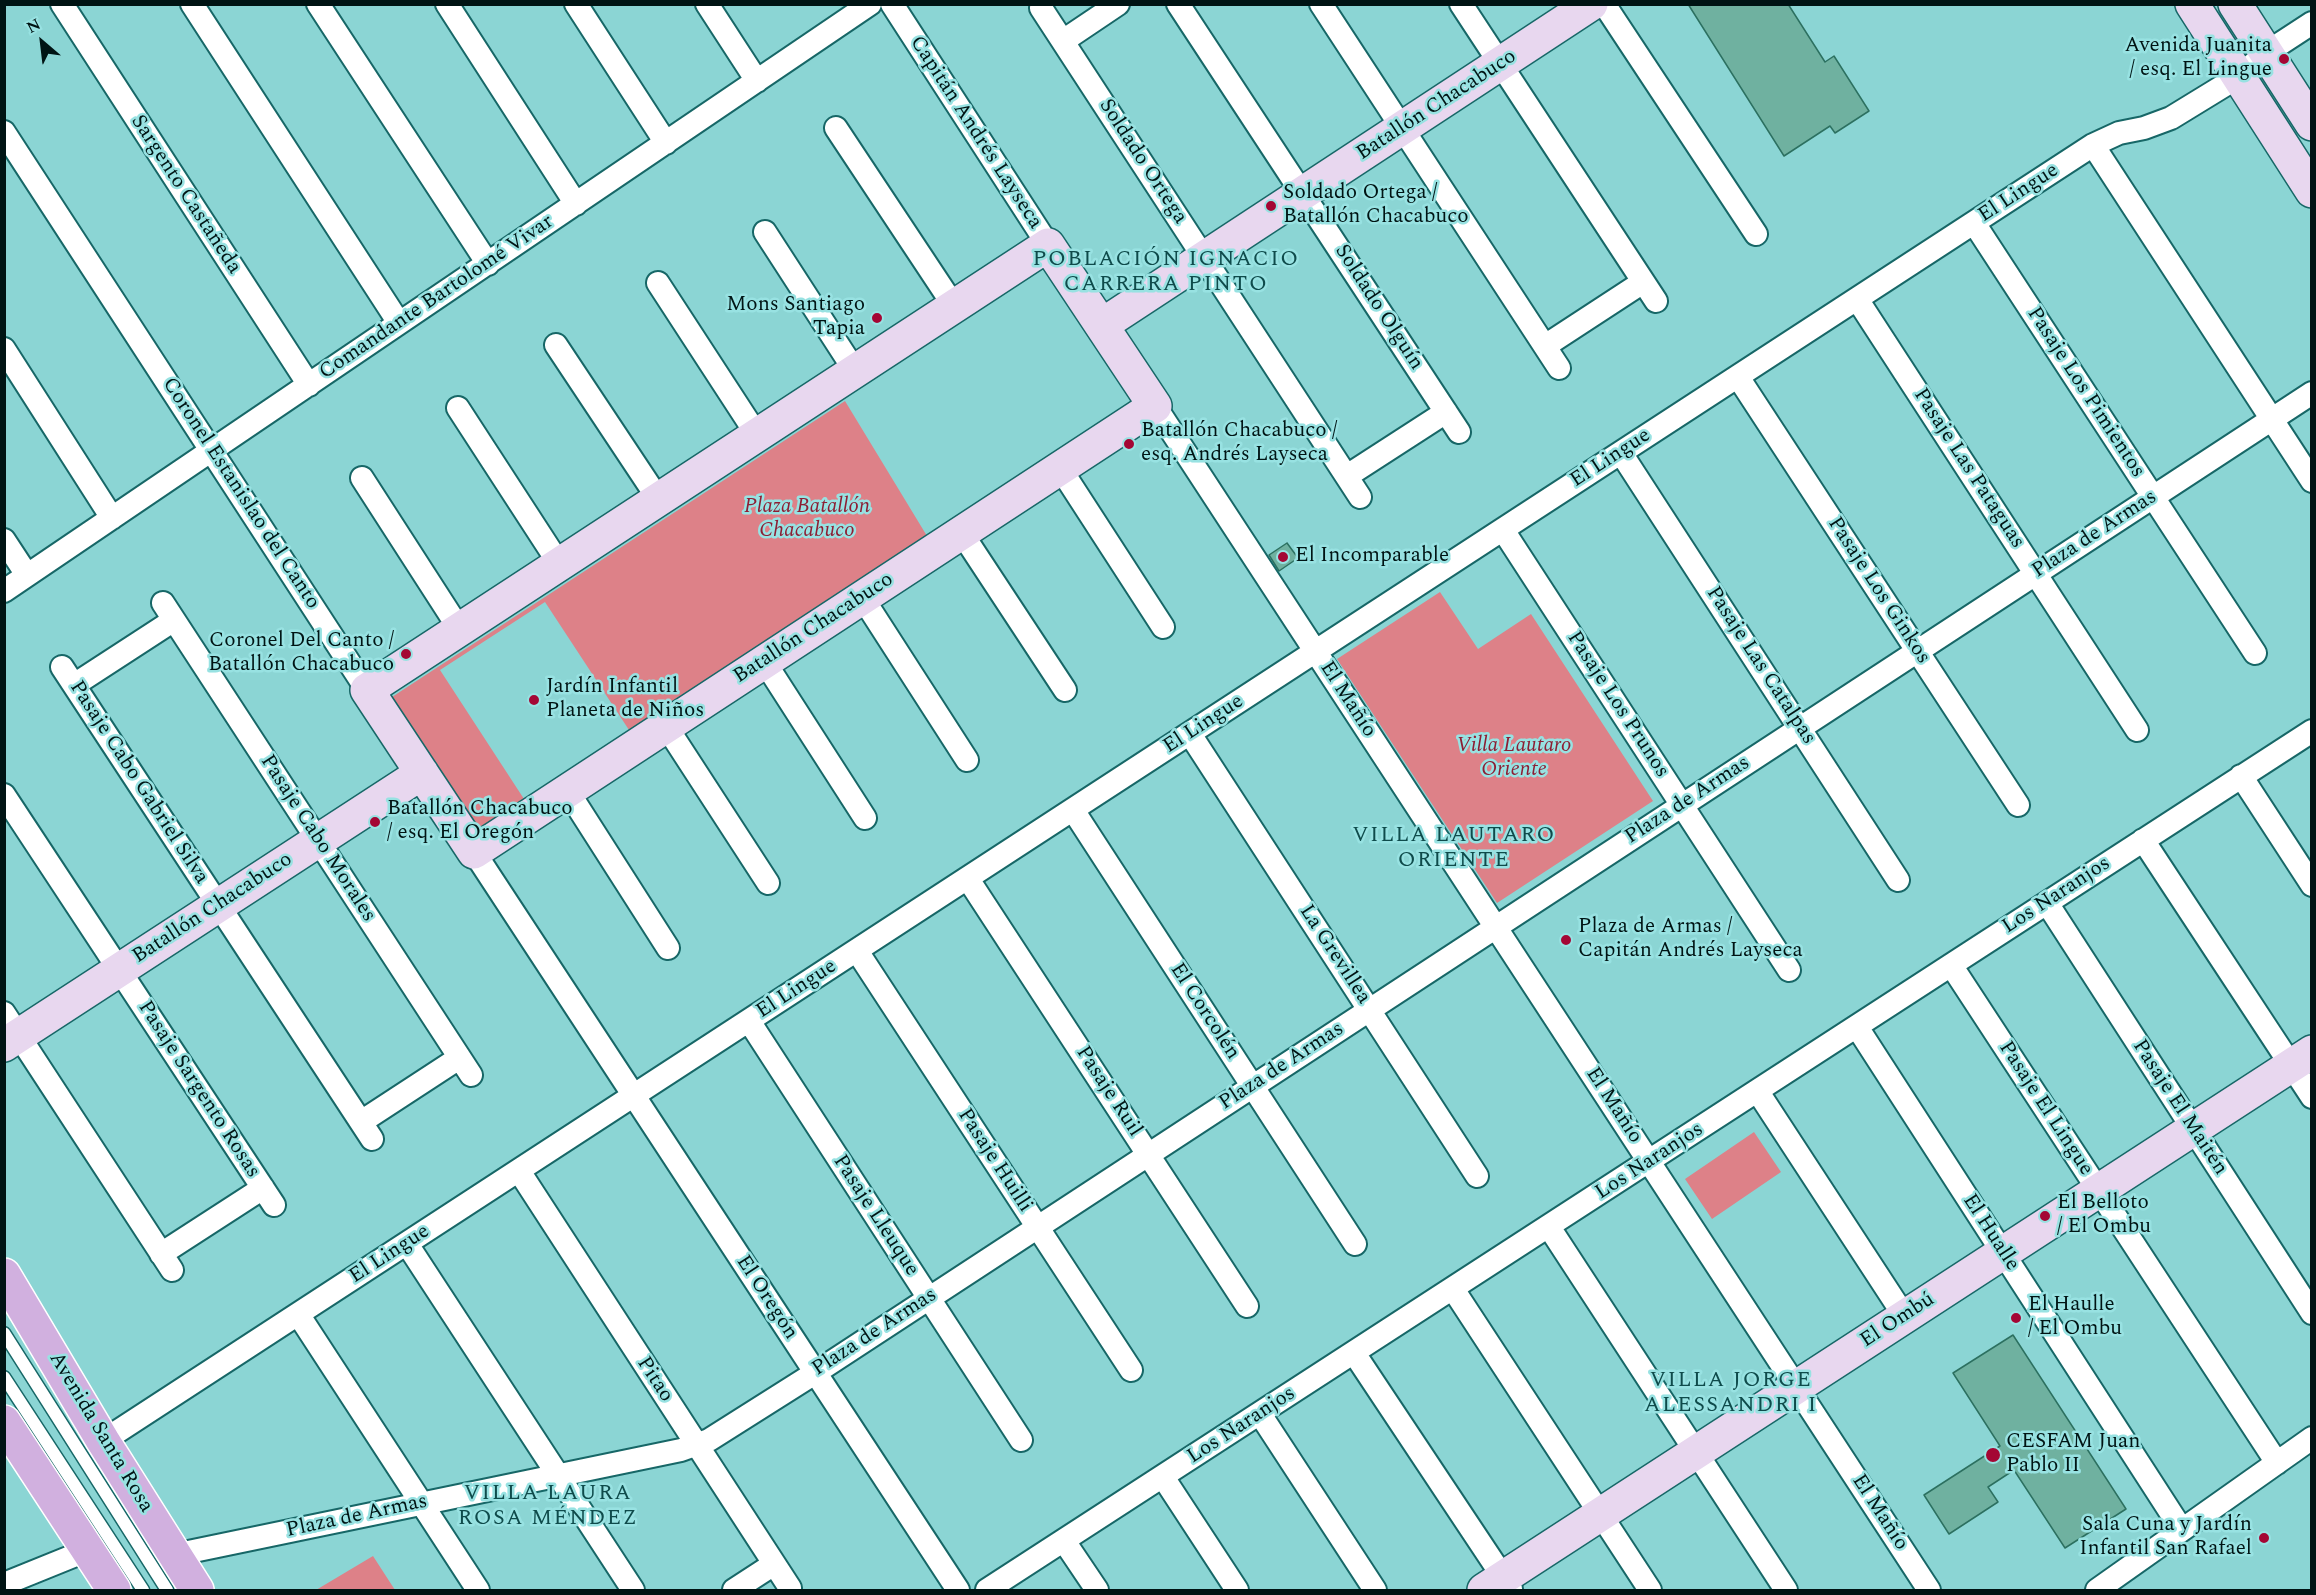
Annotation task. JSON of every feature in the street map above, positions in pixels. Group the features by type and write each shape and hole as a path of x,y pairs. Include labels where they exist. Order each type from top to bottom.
{"main road":[{"name":"Avenida Santa Rosa","path":"4,1275 103,1441 197,1590"},
{"path":"4,1422 114,1590"}],"street":[{"name":"Sargento Castañeda","path":"62,4 309,385"},
{"path":"192,4 399,324"},
{"path":"318,4 488,264"},
{"path":"447,4 576,204"},
{"path":"576,4 666,143"},
{"path":"706,4 757,81"},
{"name":"Comandante Bartolomé Vivar","path":"4,591 870,4"},
{"name":"Capitán Andrés Layseca","path":"892,4 1316,652"},
{"path":"1063,41 1118,4"},
{"name":"Soldado Olguín","path":"1178,4 1459,432"},
{"path":"1321,4 1559,368"},
{"path":"1461,4 1656,301"},
{"name":"Batallón Chacabuco","path":"1102,325 1591,4"},
{"path":"1604,4 1755,234"},
{"path":"2192,4 2312,191"},
{"path":"2235,4 2312,124"},
{"name":"Soldado Ortega","path":"1041,8 1360,497"},
{"name":"El Lingue","path":"103,1441 2093,145 2119,134 2171,118 2238,77 2266,53 2312,23"},
{"path":"836,128 954,306"},
{"name":"Coronel Estanislao del Canto","path":"4,132 634,1096"},
{"path":"2093,145 2312,481"},
{"name":"Pasaje Los Pimientos","path":"1974,223 2255,653"},
{"path":"765,232 855,371"},
{"path":"368,690 1048,244"},
{"path":"1545,346 1643,282"},
{"path":"658,283 757,435"},
{"name":"Pasaje Las Pataguas","path":"1857,299 2137,730"},
{"path":"556,345 659,500"},
{"path":"4,349 112,518"},
{"name":"Pasaje Los Ginkos","path":"1738,377 2018,805"},
{"name":"Plaza de Armas","path":"174,1555 697,1445 720,1434 2312,393"},
{"name":"Batallón Chacabuco","path":"474,852 1155,406"},
{"path":"458,408 560,565"},
{"path":"1347,476 1446,412"},
{"name":"Pasaje Las Catalpas","path":"1621,453 1898,880"},
{"path":"1060,468 1163,627"},
{"path":"362,478 460,630"},
{"name":"Pasaje Los Prunos","path":"1503,530 1789,970"},
{"path":"961,532 1065,690"},
{"path":"4,540 27,575"},
{"path":"862,597 967,760"},
{"name":"Pasaje Cabo Morales","path":"68,676 168,612 465,1067 367,1130"},
{"name":"El Mañío","path":"1316,652 1929,1590"},
{"path":"764,662 865,818"},
{"name":"Pasaje Cabo Gabriel Silva","path":"68,676 367,1130"},
{"path":"666,726 768,883"},
{"name":"Los Naranjos","path":"987,1590 1453,1290 2312,730"},
{"name":"La Grevillea","path":"1190,734 1477,1176"},
{"name":"Batallón Chacabuco","path":"10,1031 120,970 422,773"},
{"path":"2241,776 2312,885"},
{"path":"567,790 668,948"},
{"name":"Pasaje Sargento Rosas","path":"4,795 268,1197 166,1262 10,1031"},
{"name":"El Corcolén","path":"1073,810 1355,1244"},
{"path":"2144,840 2301,1059 2312,1097"},
{"name":"Pasaje Ruil","path":"968,879 1247,1306"},
{"name":"Pasaje El Maitén","path":"2047,903 2312,1312"},
{"name":"Pasaje Huilli","path":"857,951 1131,1370"},
{"name":"Pasaje El Lingue","path":"1951,965 2277,1462"},
{"name":"Pasaje Lleuque","path":"749,1022 1021,1440"},
{"name":"El Hualle","path":"1857,1027 2182,1530"},
{"name":"El Ombú","path":"1500,1586 1600,1515 2301,1059"},
{"path":"1758,1092 1905,1317"},
{"name":"El Oregón","path":"634,1096 958,1590"},
{"name":"Pitao","path":"519,1171 790,1588"},
{"path":"1549,1227 1786,1590"},
{"path":"407,1244 633,1590"},
{"path":"1453,1290 1650,1590"},
{"path":"298,1314 478,1590"},
{"path":"1354,1353 1500,1586"},
{"path":"1260,1414 1375,1590"},
{"path":"2097,1590 2312,1438"},
{"path":"1163,1477 1237,1590"},
{"path":"1064,1541 1097,1590"},
{"path":"4,1584 88,1550"},
{"path":"734,1590 774,1564"}],"lane":[{"path":"4,1333 167,1590"},
{"path":"4,1377 143,1590"}],"green space":[{"name":"Plaza Batallón Chacabuco","path":"845,401 927,536 629,730 545,602 440,670 524,799 478,829 392,697"},
{"name":"Villa Lautaro Oriente","path":"1440,592 1478,649 1531,614 1653,801 1497,903 1337,659"},
{"path":"1754,1132 1781,1172 1712,1219 1685,1179"},
{"path":"373,1556 395,1590 316,1590"}],"building":[{"path":"1688,4 1788,4 1825,62 1834,56 1869,111 1835,133 1830,126 1784,156"},
{"name":"El Incomparable","path":"1287,543 1298,558 1279,571 1269,555"},
{"path":"2013,1335 2126,1509 2065,1548 2014,1470 1988,1487 1998,1502 1949,1534 1924,1495 2000,1446 1953,1373"}],"place":[{"name":"Avenida Juanita / esq. El Lingue","path":"2284,59"},
{"name":"Soldado Ortega / Batallón Chacabuco","path":"1271,206"},
{"name":"Mons Santiago Tapia","path":"877,318"},
{"name":"Batallón Chacabuco / esq. Andrés Layseca","path":"1129,444"},
{"name":"El Incomparable","path":"1283,557"},
{"name":"Coronel Del Canto / Batallón Chacabuco","path":"406,654"},
{"name":"Jardín Infantil Planeta de Niños","path":"534,700"},
{"name":"Batallón Chacabuco / esq. El Oregón","path":"375,822"},
{"name":"Plaza de Armas / Capitán Andrés Layseca","path":"1566,940"},
{"name":"El Belloto / El Ombu","path":"2045,1216"},
{"name":"El Haulle / El Ombu","path":"2016,1318"},
{"name":"CESFAM Juan Pablo II","path":"1993,1455"},
{"name":"Sala Cuna y Jardín Infantil San Rafael","path":"2264,1538"}],"district":[{"name":"POBLACIÓN IGNACIO CARRERA PINTO","path":"1166,274"},
{"name":"VILLA LAUTARO ORIENTE","path":"1454,850"},
{"name":"VILLA JORGE ALESSANDRI I","path":"1731,1394"},
{"name":"VILLA LAURA ROSA MÉNDEZ","path":"548,1508"}]}
